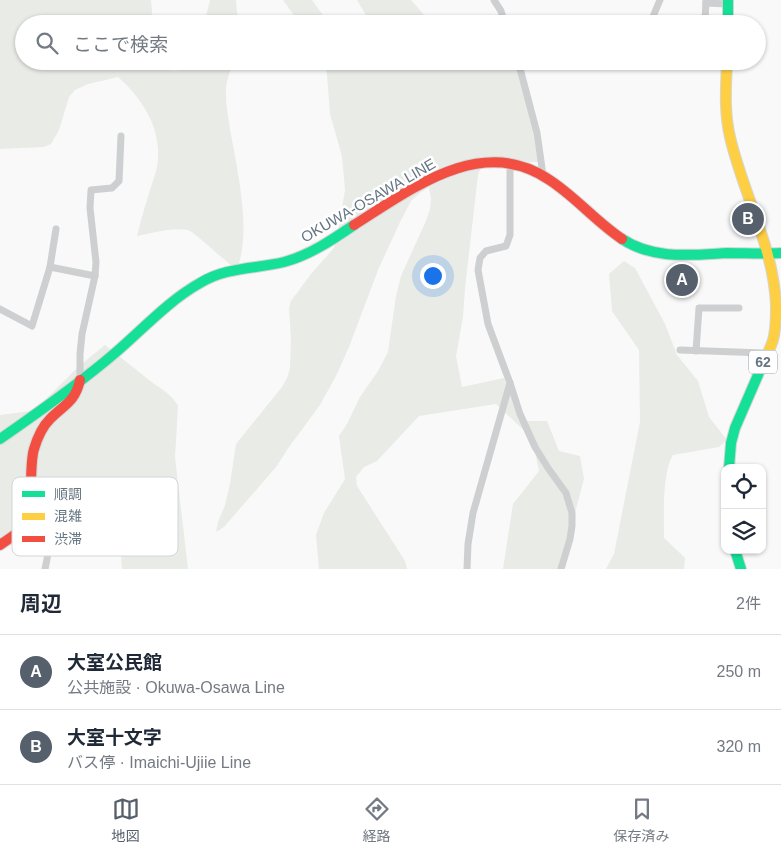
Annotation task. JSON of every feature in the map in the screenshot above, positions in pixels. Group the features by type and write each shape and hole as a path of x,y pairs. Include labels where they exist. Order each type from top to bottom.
{"main road":[{"path":"728,2 728,15"},
{"name":"62","path":"727,70 726,110 729,134 767,254 778,306 776,332 735,428 731,443 729,464"},
{"name":"OKUWA-OSAWA LINE","path":"0,439 104,362 180,296 208,277 220,272 281,262 304,255 430,178 458,167 480,163 494,163 510,164 533,170 559,186 626,242 642,250 682,255 781,253"},
{"path":"31,477 34,450 41,434 50,419 74,398 79,388 80,380"},
{"path":"0,545 12,537"},
{"path":"737,554 741,569"}],"street":[{"path":"494,0 502,15"},
{"path":"653,15 660,0"},
{"path":"705,15 706,2 728,2"},
{"path":"520,70 537,133 543,175"},
{"path":"80,380 82,334 95,276 96,262 90,208 91,190 112,188 119,181 121,136"},
{"path":"510,164 510,235 506,246 486,251 480,258 478,270 488,324 520,414 535,447 566,493 572,513 570,539 561,569"},
{"path":"0,309 32,326 50,267 56,229"},
{"path":"50,267 95,276"},
{"path":"696,351 699,308 739,308"},
{"path":"680,350 768,353"},
{"path":"467,569 468,544 473,513 510,382"},
{"path":"45,569 48,556"}],"shaded area":[{"path":"0,0 151,0 152,15 15,15 15,70 231,70 227,84 226,103 242,200 243,219 241,254 237,269 188,230 169,230 137,236 157,169 158,145 156,134 147,113 134,94 118,77 88,84 75,90 69,97 59,130 51,144 44,147 0,149"},
{"path":"210,0 236,0 237,15 206,15"},
{"path":"283,0 312,0 323,15 294,15"},
{"path":"357,0 411,0 424,15 366,15"},
{"path":"326,70 518,70 530,113 538,162 485,157 478,175 463,317 456,356 462,387 504,378 519,421 547,421 559,451 580,456 584,479 560,569 503,569 513,504 539,471 532,438 496,404 419,416 377,461 364,467 356,477 357,486 405,561 407,569 319,569 316,535 324,513 345,479 339,436 360,397 378,371 388,352 396,296 401,276 430,209 429,187 411,201 400,222 378,270 349,347 320,405 276,467 224,527 216,532 230,484 236,444 282,387 287,378 290,368 289,308 291,301 334,248 337,238 345,190 342,156 330,114"},
{"path":"624,261 635,268 665,324 677,355 698,381 709,417 727,440 719,447 673,455 669,463 664,495 664,538 685,558 684,569 606,569 614,554 640,422 639,350 612,311 609,274"},
{"path":"105,345 169,395 178,406 175,457 177,477 12,477 12,538 0,552 0,415 32,411 78,367"},
{"path":"178,483 188,569 122,569 122,556 178,556"}],"building":[{"path":"674,274 689,274 689,286 674,286"}],"traffic: fast":[{"path":"728,0 728,15"},
{"path":"0,439 87,376 188,290 210,278 230,271 294,259 320,246 354,225"},
{"path":"622,239 634,246 673,255 781,253"},
{"path":"729,464 731,443 735,428 761,368"},
{"path":"736,554 741,569"}],"traffic: slow":[{"path":"727,70 726,109 728,128 742,179 764,242 774,284 776,306 775,332 761,368"}],"traffic: jam":[{"path":"354,225 422,183 447,172 472,165 497,162 523,167 548,179 622,239"},
{"path":"31,477 32,457 42,429 69,402 80,380"},
{"path":"0,545 12,537"}],"place":[{"name":"大室十文字","path":"748,219"},
{"name":"大室公民館","path":"682,280"}]}
